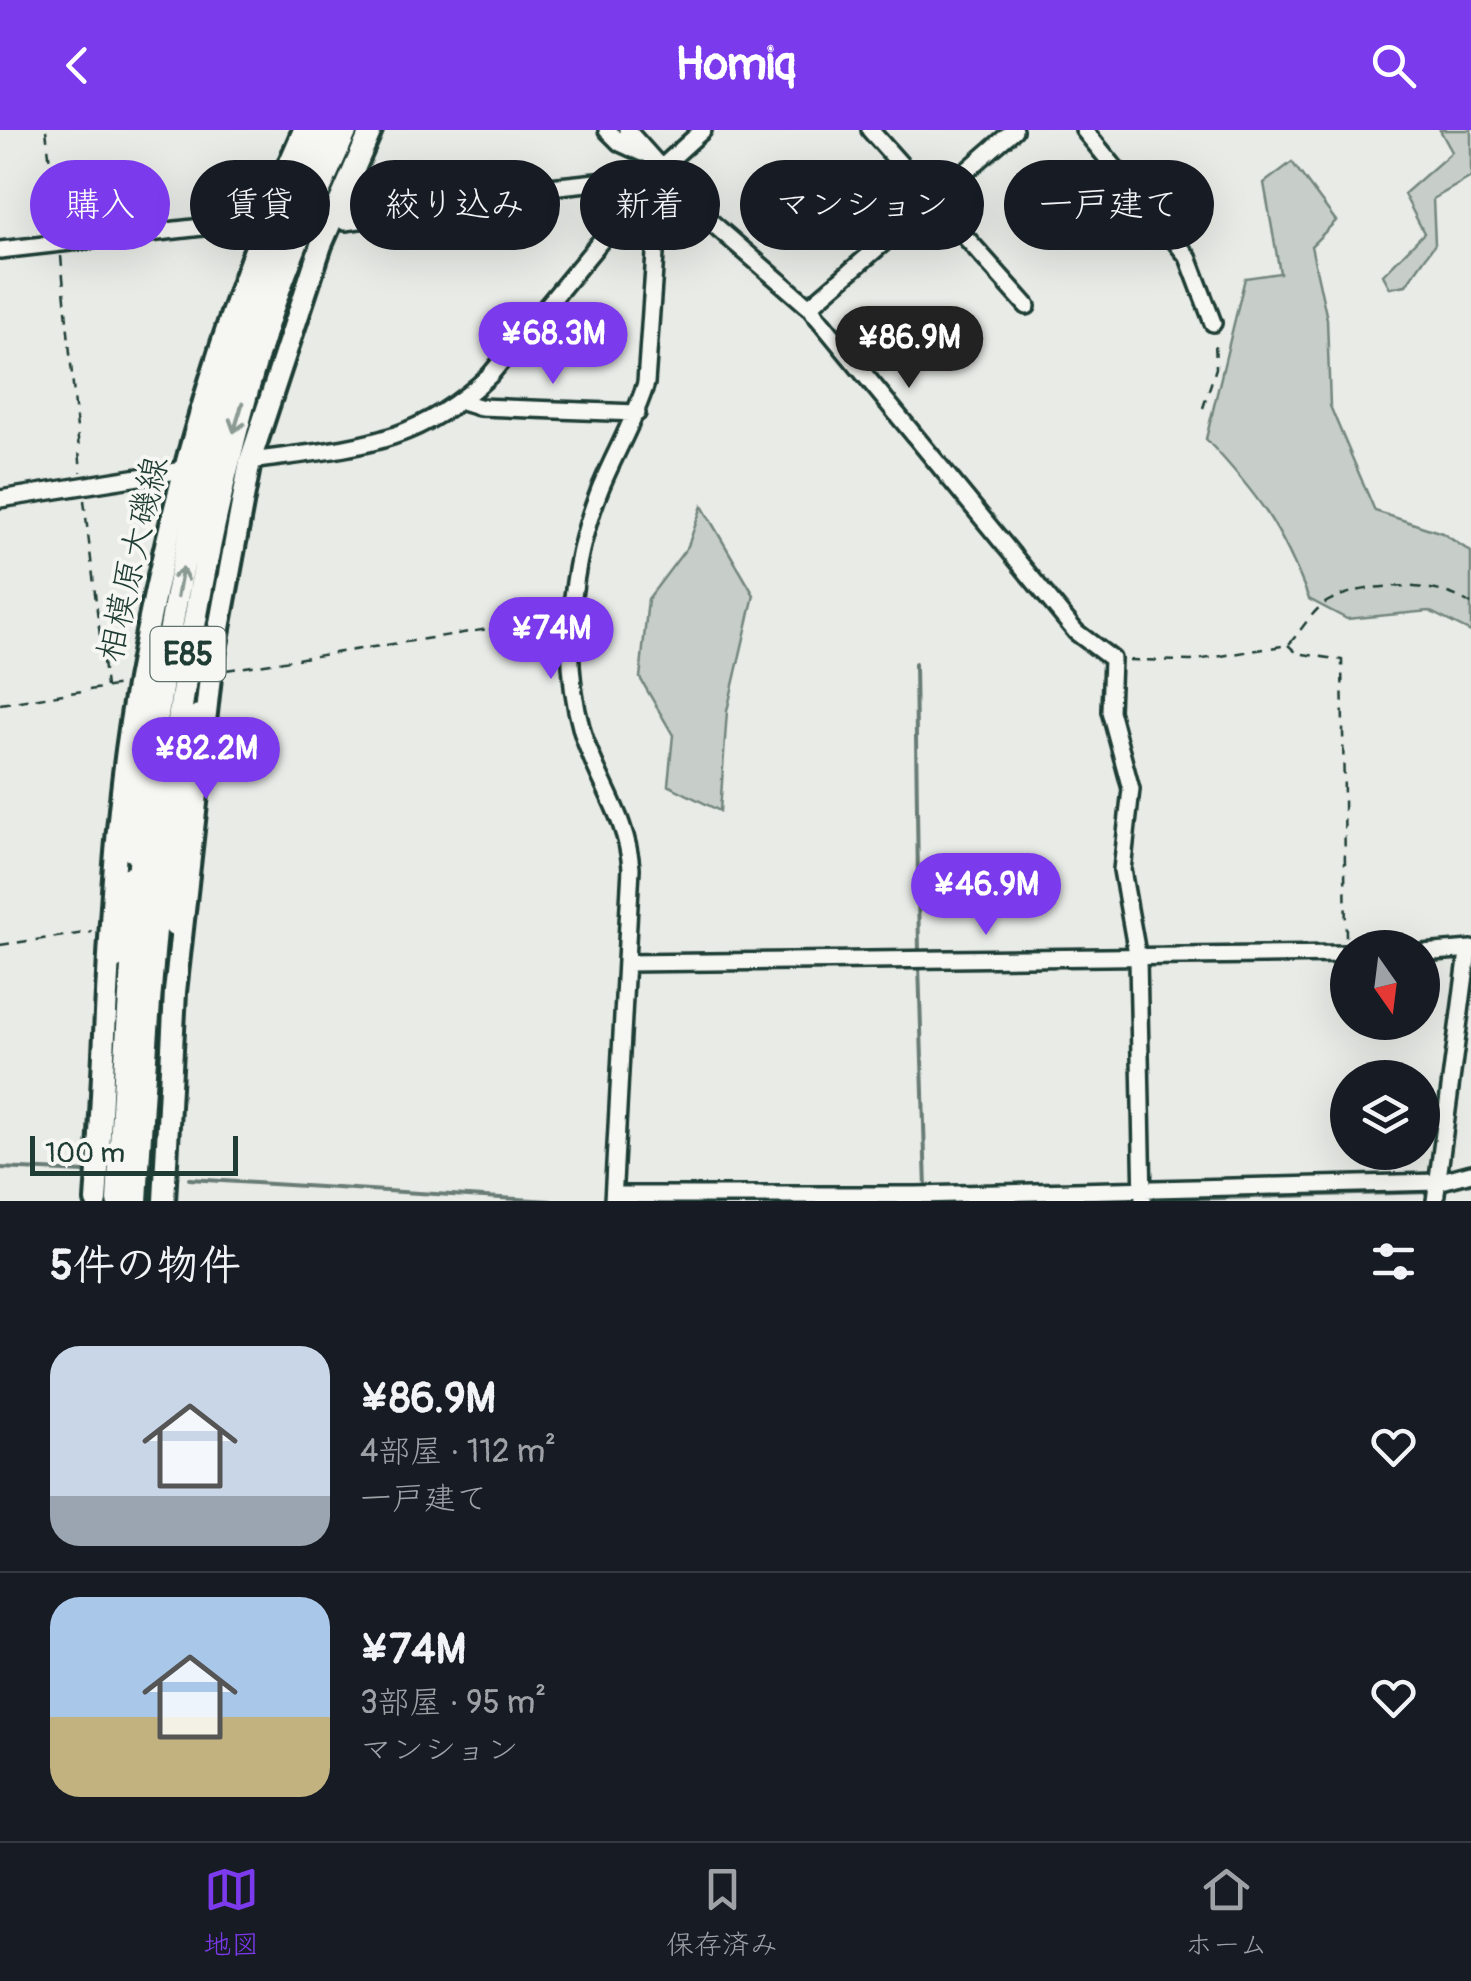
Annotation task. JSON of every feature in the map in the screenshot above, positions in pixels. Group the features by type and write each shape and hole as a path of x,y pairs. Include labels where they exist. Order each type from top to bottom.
{"highway":[{"name":"E85","path":"118,1201 144,837 164,674 186,548 249,318 325,130"},
{"name":"E85","path":"136,1201 162,834 206,553 267,322 346,130"}],"main road":[{"name":"相模原大磯線","path":"291,160 304,130"},
{"path":"164,1201 175,992 212,668 250,462 371,130"},
{"name":"相模原大磯線","path":"96,1201 113,930 138,682 183,470 254,250"}],"street":[{"path":"607,130 620,144 652,160"},
{"path":"627,130 654,160"},
{"path":"638,130 655,160"},
{"path":"659,160 703,130"},
{"path":"870,130 896,160"},
{"path":"979,160 1014,130"},
{"path":"1084,130 1188,257 1213,324"},
{"path":"340,216 580,185"},
{"path":"720,230 809,307 1076,632 1112,660 1110,711 1131,790 1122,870 1138,959 1143,1195"},
{"path":"0,250 30,246"},
{"path":"250,462 386,440 428,424 462,402 490,375 587,250"},
{"path":"652,250 646,382 637,413 598,493 570,616 582,732 630,848 613,1198 1143,1195 1438,1182 1471,1173"},
{"path":"809,307 875,250"},
{"path":"976,250 1027,306"},
{"path":"462,402 637,413"},
{"path":"0,499 183,470"},
{"path":"175,992 171,951 182,805 211,623 223,606"},
{"path":"110,990 124,924 154,647 149,629"},
{"path":"1435,1201 1470,951 1440,952"},
{"path":"626,963 1330,954"}],"path":[{"path":"46,130 50,160"},
{"path":"61,250 106,687"},
{"path":"1203,408 1216,368 1213,324"},
{"path":"1112,660 1191,661 1288,645 1323,604 1375,588 1455,594 1471,604"},
{"path":"212,668 234,672 570,616"},
{"path":"1288,645 1297,653 1342,660 1347,930"},
{"path":"0,704 138,682"},
{"path":"0,945 113,930"}],"shaded area":[{"path":"1440,130 1471,130 1471,177 1433,199 1435,244 1406,285 1390,288 1383,275 1424,233 1404,194 1452,152"},
{"path":"1292,162 1336,221 1311,246 1327,319 1330,406 1375,511 1442,533 1471,552 1471,632 1429,611 1347,619 1309,599 1289,551 1267,513 1206,439 1245,278 1280,273 1264,183"},
{"path":"702,506 754,595 727,711 720,811 668,785 673,735 640,678 648,599 688,546"}],"waterway":[{"path":"915,664 919,954"},
{"path":"919,964 926,1189"},
{"path":"0,1168 85,1172"},
{"path":"189,1179 551,1201"},
{"path":"1442,1190 1471,1183"},
{"path":"1147,1200 1432,1192"},
{"path":"1124,1201 1138,1201"}]}
